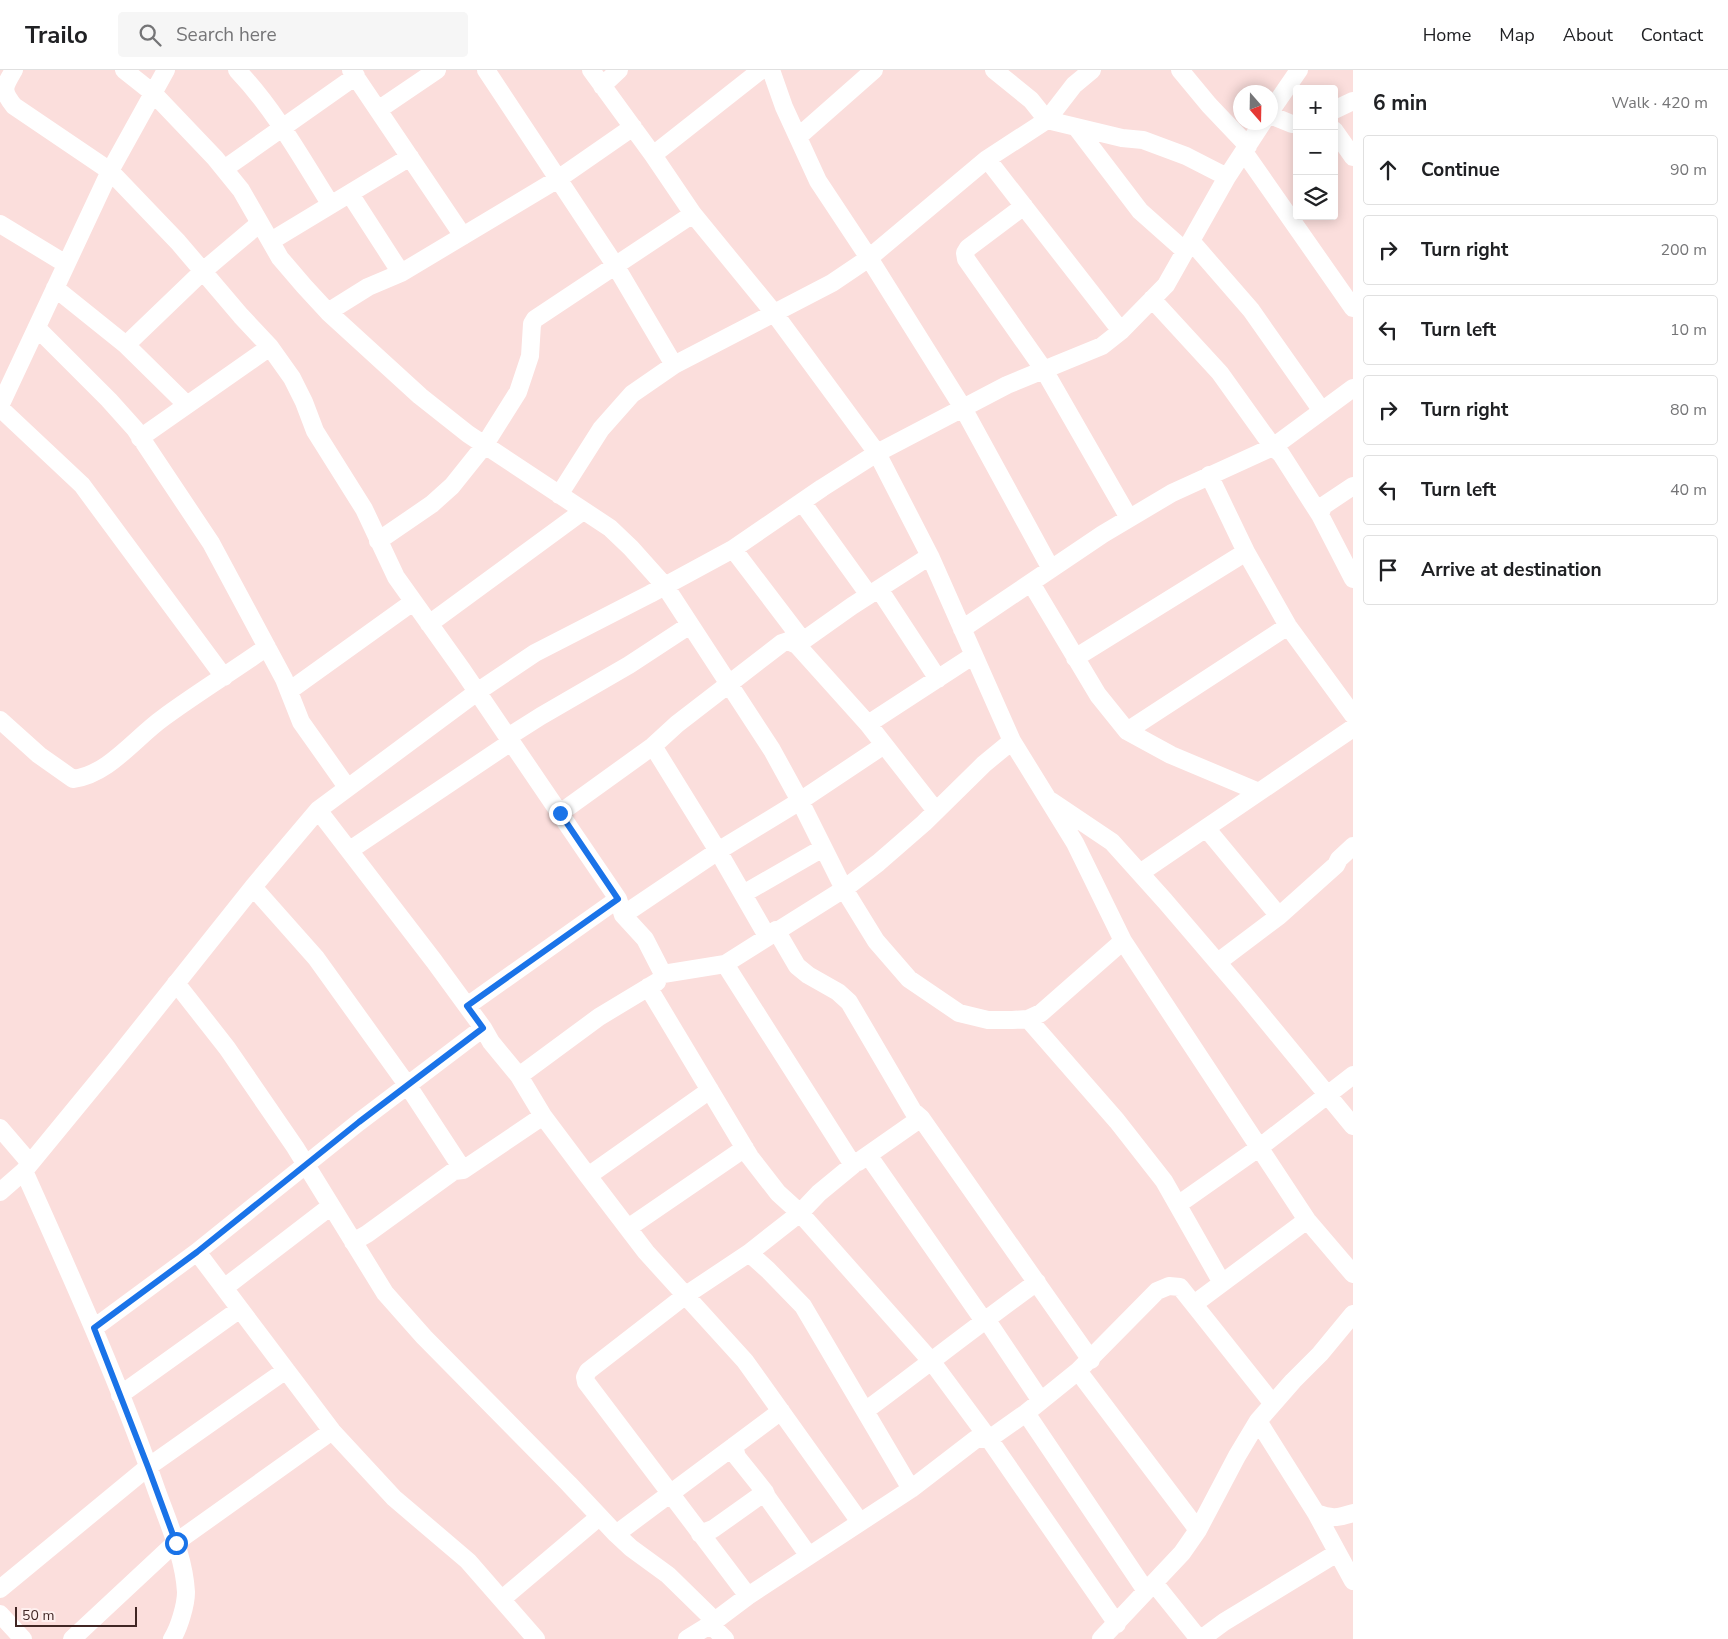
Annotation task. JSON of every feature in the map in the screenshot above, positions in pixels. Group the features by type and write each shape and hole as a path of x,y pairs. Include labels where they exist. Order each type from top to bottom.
{"street":[{"path":"14,70 4,91 14,106 110,171 178,242 270,347 292,378 304,402 315,432 364,509 396,577 560,813 620,907 645,939 663,974"},
{"path":"124,70 154,93 215,158 241,190 280,258 328,312 420,396 468,434 610,528 665,586 772,750 844,889 876,941 909,979 959,1013 988,1020 1028,1019 1041,1013 1123,941"},
{"path":"166,70 110,171 0,407 82,485 224,676"},
{"path":"238,70 282,128 331,205"},
{"path":"378,110 437,70"},
{"path":"486,70 615,265 674,365"},
{"path":"591,70 633,126 693,214 774,313 877,453 930,556 1012,741 1075,843 1123,941 1307,1220 1353,1274"},
{"path":"602,86 619,70"},
{"path":"654,156 761,70"},
{"path":"771,70 784,107 818,181 869,258 963,408 1051,569"},
{"path":"798,136 874,70"},
{"path":"994,70 1031,100 1047,120 1122,138 1143,140 1186,156 1227,177"},
{"path":"559,495 601,429 632,394 674,365 832,283 869,258 987,159 1047,120 1074,86 1092,70"},
{"path":"1180,70 1246,149 1353,308"},
{"path":"1278,102 1299,70"},
{"path":"224,169 354,73 463,236"},
{"path":"1338,108 1353,101"},
{"path":"1278,118 1293,124"},
{"path":"328,312 368,287 401,273 558,179 633,126"},
{"path":"1076,127 1140,212 1188,246 1251,310 1322,411"},
{"path":"0,1192 27,1167 253,887 318,810 476,692 535,653 733,549 877,453 1007,385 1102,346 1121,331 1166,285 1227,177 1259,130"},
{"path":"1338,136 1353,157"},
{"path":"271,242 410,157"},
{"path":"987,159 1121,331"},
{"path":"350,194 401,273"},
{"path":"1024,206 968,248 965,253 966,259 1044,370 1129,518"},
{"path":"378,541 432,504 452,486 484,446 518,392 530,356 532,324 535,319 693,214"},
{"path":"126,345 203,272 260,223"},
{"path":"0,224 66,264"},
{"path":"55,288 126,345 187,405"},
{"path":"1152,299 1220,373 1280,454 1320,515 1353,579"},
{"path":"37,328 110,400 140,438 210,543 268,647 289,691 301,722 347,787"},
{"path":"140,438 270,347"},
{"path":"962,629 1129,518 1172,493 1273,447 1353,388"},
{"path":"1209,476 1246,552 1288,626 1353,715"},
{"path":"1320,515 1323,506 1353,486"},
{"path":"802,502 874,592 938,678"},
{"path":"429,624 583,511"},
{"path":"733,549 800,643 868,724 936,811"},
{"path":"1075,658 1246,552"},
{"path":"560,813 654,746 677,724 782,643 800,643 930,556"},
{"path":"1031,583 1098,695 1127,731 1171,755 1258,792"},
{"path":"289,691 414,602"},
{"path":"350,850 541,716 629,665 690,625"},
{"path":"1127,731 1288,626"},
{"path":"0,720 39,755 73,780 86,778 99,772 162,719 268,647"},
{"path":"868,724 974,655"},
{"path":"1140,873 1353,728"},
{"path":"663,974 725,964 771,933 844,889 878,863 936,811 984,764 1012,741"},
{"path":"467,1006 620,907 800,801 884,745"},
{"path":"654,746 743,894 771,933 797,966 808,975 838,992 849,1002 913,1111 921,1118 1037,1282 1084,1365 1198,1530"},
{"path":"1046,798 1112,842 1218,962 1353,1126"},
{"path":"318,810 467,1006 491,1042 519,1076 543,1116 588,1176 646,1252 745,1361 860,1522"},
{"path":"1206,828 1279,916"},
{"path":"1218,962 1279,916 1336,865 1339,859 1353,846"},
{"path":"743,894 823,848"},
{"path":"253,887 316,958 408,1086 463,1170"},
{"path":"725,964 853,1165"},
{"path":"519,1076 599,1017 659,981 663,974"},
{"path":"176,983 227,1048 306,1164 385,1293 424,1336 599,1517 616,1534 668,1575 725,1639"},
{"path":"648,987 750,1157 778,1193 800,1213 932,1362 989,1439 1117,1624"},
{"path":"1028,1019 1117,1121 1164,1181 1179,1204 1222,1283"},
{"path":"94,1328 197,1252 306,1164 483,1028"},
{"path":"1179,1204 1260,1147 1353,1075"},
{"path":"588,1176 710,1090"},
{"path":"353,1242 367,1234 454,1171 463,1170 543,1116"},
{"path":"748,1596 586,1382 585,1377 588,1371 686,1295 750,1253 800,1213 819,1193 853,1165 921,1118"},
{"path":"0,1128 27,1167 94,1328 176,1543 186,1594 178,1630 172,1639"},
{"path":"628,1228 745,1148"},
{"path":"868,1155 984,1321 990,1325 1041,1401"},
{"path":"224,1288 331,1206"},
{"path":"1194,1304 1307,1220"},
{"path":"197,1252 332,1431 394,1498 468,1561 536,1639"},
{"path":"750,1253 803,1306 911,1489"},
{"path":"865,1411 1037,1282"},
{"path":"687,1639 712,1624 748,1596 911,1489 976,1439 989,1439 1026,1413 1084,1365 1157,1292 1170,1286 1180,1288 1194,1304 1273,1404"},
{"path":"120,1395 240,1308"},
{"path":"1101,1639 1182,1553 1198,1530 1237,1456 1258,1422 1326,1348 1353,1314"},
{"path":"0,1589 148,1467 286,1370"},
{"path":"616,1534 780,1411"},
{"path":"1026,1413 1150,1587 1200,1639 1224,1622 1337,1553"},
{"path":"1258,1422 1316,1513 1353,1581"},
{"path":"72,1639 176,1543 332,1431"},
{"path":"734,1446 737,1457 766,1492 767,1497 809,1556"},
{"path":"700,1534 713,1529 766,1492"},
{"path":"1316,1513 1328,1518 1353,1513"},
{"path":"502,1599 599,1517"},
{"path":"0,1614 23,1639"}],"route":[{"path":"176,1543 94,1328 197,1252 359,1122 483,1028 467,1006 618,899 560,813"}]}
